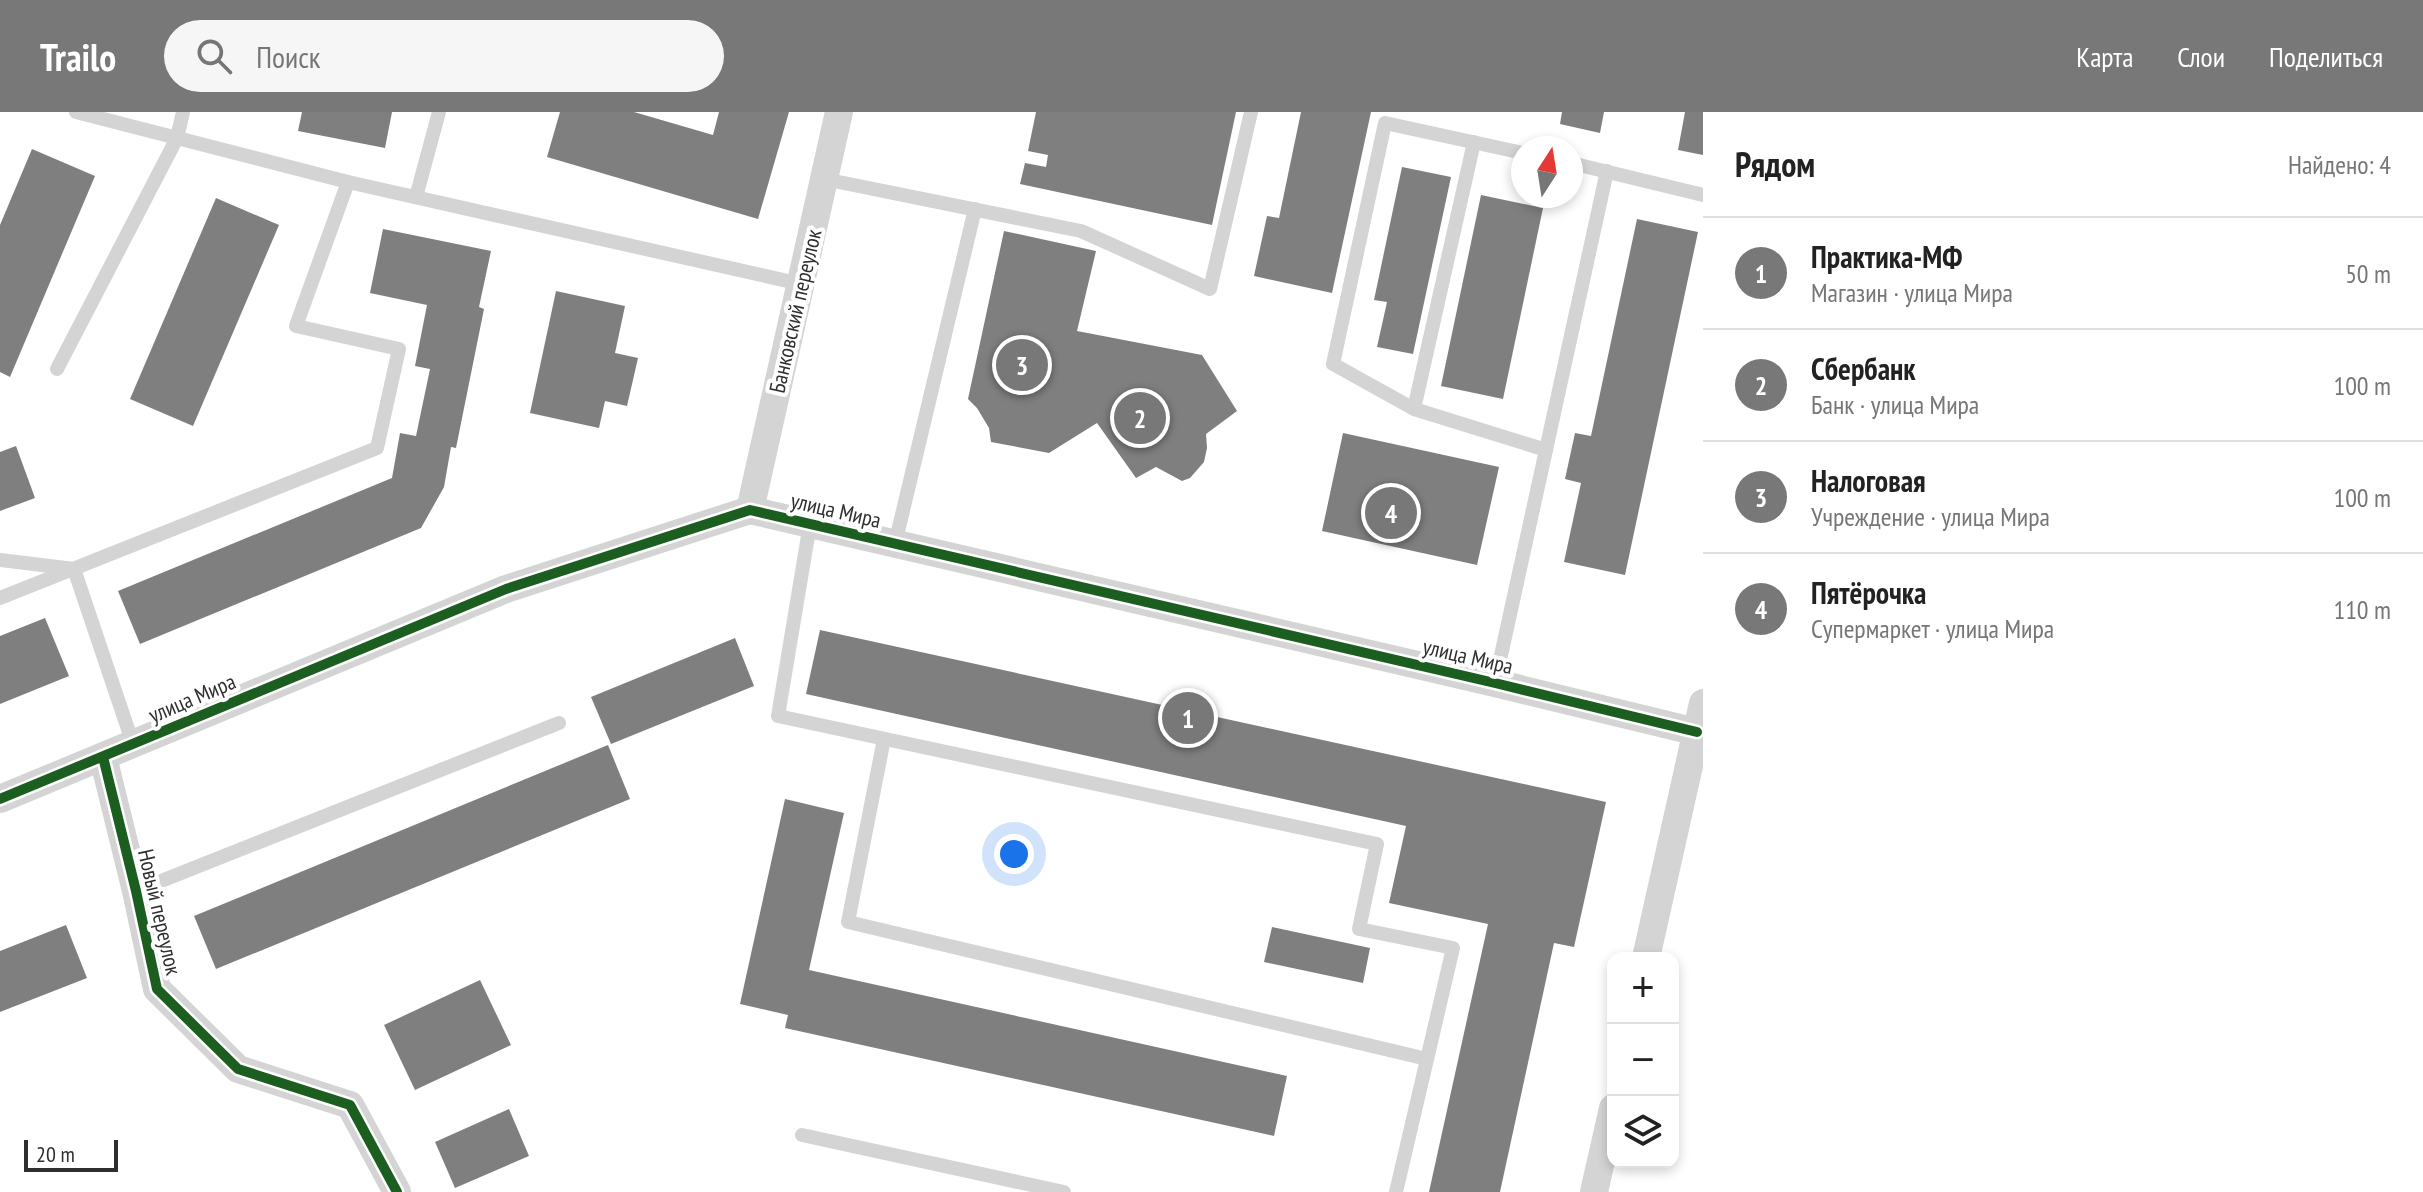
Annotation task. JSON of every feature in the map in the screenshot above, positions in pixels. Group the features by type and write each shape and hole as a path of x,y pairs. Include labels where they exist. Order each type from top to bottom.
{"street":[{"name":"Банковский переулок","path":"750,510 839,112"},
{"name":"улица Мира","path":"0,799 506,589 750,510 1697,732"},
{"path":"1647,952 1703,703"},
{"name":"Новый переулок","path":"103,757 157,989 238,1069 350,1105 397,1192"},
{"path":"1594,1192 1607,1135"}],"lane":[{"path":"76,112 348,182 801,284"},
{"path":"57,369 177,138 183,112"},
{"path":"416,197 439,112"},
{"path":"824,179 1081,231 1210,289 1251,112"},
{"path":"1511,150 1385,123 1333,364 1414,409 1546,450"},
{"path":"1414,409 1474,142"},
{"path":"1583,166 1703,195"},
{"path":"1495,683 1607,171"},
{"path":"0,598 377,448 399,349 296,326 348,182"},
{"path":"895,544 975,209"},
{"path":"810,524 778,716 1377,844 1359,929 1453,948 1396,1192"},
{"path":"0,560 74,569"},
{"path":"74,569 133,744"},
{"path":"136,891 559,723"},
{"path":"884,739 848,922 1427,1059"},
{"path":"802,1135 1064,1192"}],"building":[{"path":"302,112 392,112 385,148 298,131"},
{"path":"560,112 634,112 713,135 719,112 789,112 758,219 547,157"},
{"path":"1036,112 1236,112 1212,225 1020,184 1025,163 1046,167 1048,155 1028,151"},
{"path":"1301,112 1371,112 1332,293 1254,276 1267,216 1279,218"},
{"path":"1562,112 1604,112 1600,133 1560,124"},
{"path":"1685,112 1703,112 1703,155 1678,150"},
{"path":"32,149 95,176 10,377 0,372 0,225"},
{"path":"1402,167 1451,177 1413,354 1377,347 1387,302 1374,300"},
{"path":"1481,195 1511,201 1511,208 1543,208 1503,399 1441,386"},
{"path":"216,198 279,225 193,426 130,399"},
{"path":"1637,219 1698,232 1625,575 1564,562 1581,483 1565,479 1575,433 1591,436"},
{"path":"383,229 491,251 479,307 484,309 456,448 451,447 444,487 421,528 140,644 118,591 392,478 400,433 416,436 430,369 415,366 427,305 370,293"},
{"path":"1004,231 1096,251 1077,331 1202,355 1237,411 1206,434 1204,462 1190,478 1182,481 1156,467 1136,478 1097,423 1049,453 991,442 989,428 968,399"},
{"path":"556,291 625,306 615,353 638,358 627,406 605,401 599,428 530,413"},
{"path":"1343,433 1499,467 1477,565 1322,531"},
{"path":"16,446 35,498 0,511 0,452"},
{"path":"45,618 69,676 0,704 0,636"},
{"path":"820,630 1606,802 1574,947 1554,943 1500,1192 1429,1192 1488,924 1389,903 1406,826 806,694"},
{"path":"735,638 754,686 611,744 591,697"},
{"path":"608,745 630,799 216,969 194,916"},
{"path":"785,799 844,813 809,970 1287,1076 1274,1136 785,1028 788,1015 740,1004"},
{"path":"66,925 87,978 0,1012 0,951"},
{"path":"1272,927 1370,948 1363,983 1264,962"},
{"path":"480,980 511,1045 415,1090 384,1025"},
{"path":"509,1109 529,1156 455,1188 435,1142"}],"cycle path":[{"path":"0,799 506,589 750,510 1697,732"},
{"path":"103,757 157,989 238,1069 350,1105 397,1192"}],"place":[{"name":"Налоговая","path":"1022,365"},
{"name":"Сбербанк","path":"1140,418"},
{"name":"Пятёрочка","path":"1391,513"},
{"name":"Практика-МФ","path":"1188,718"}]}
